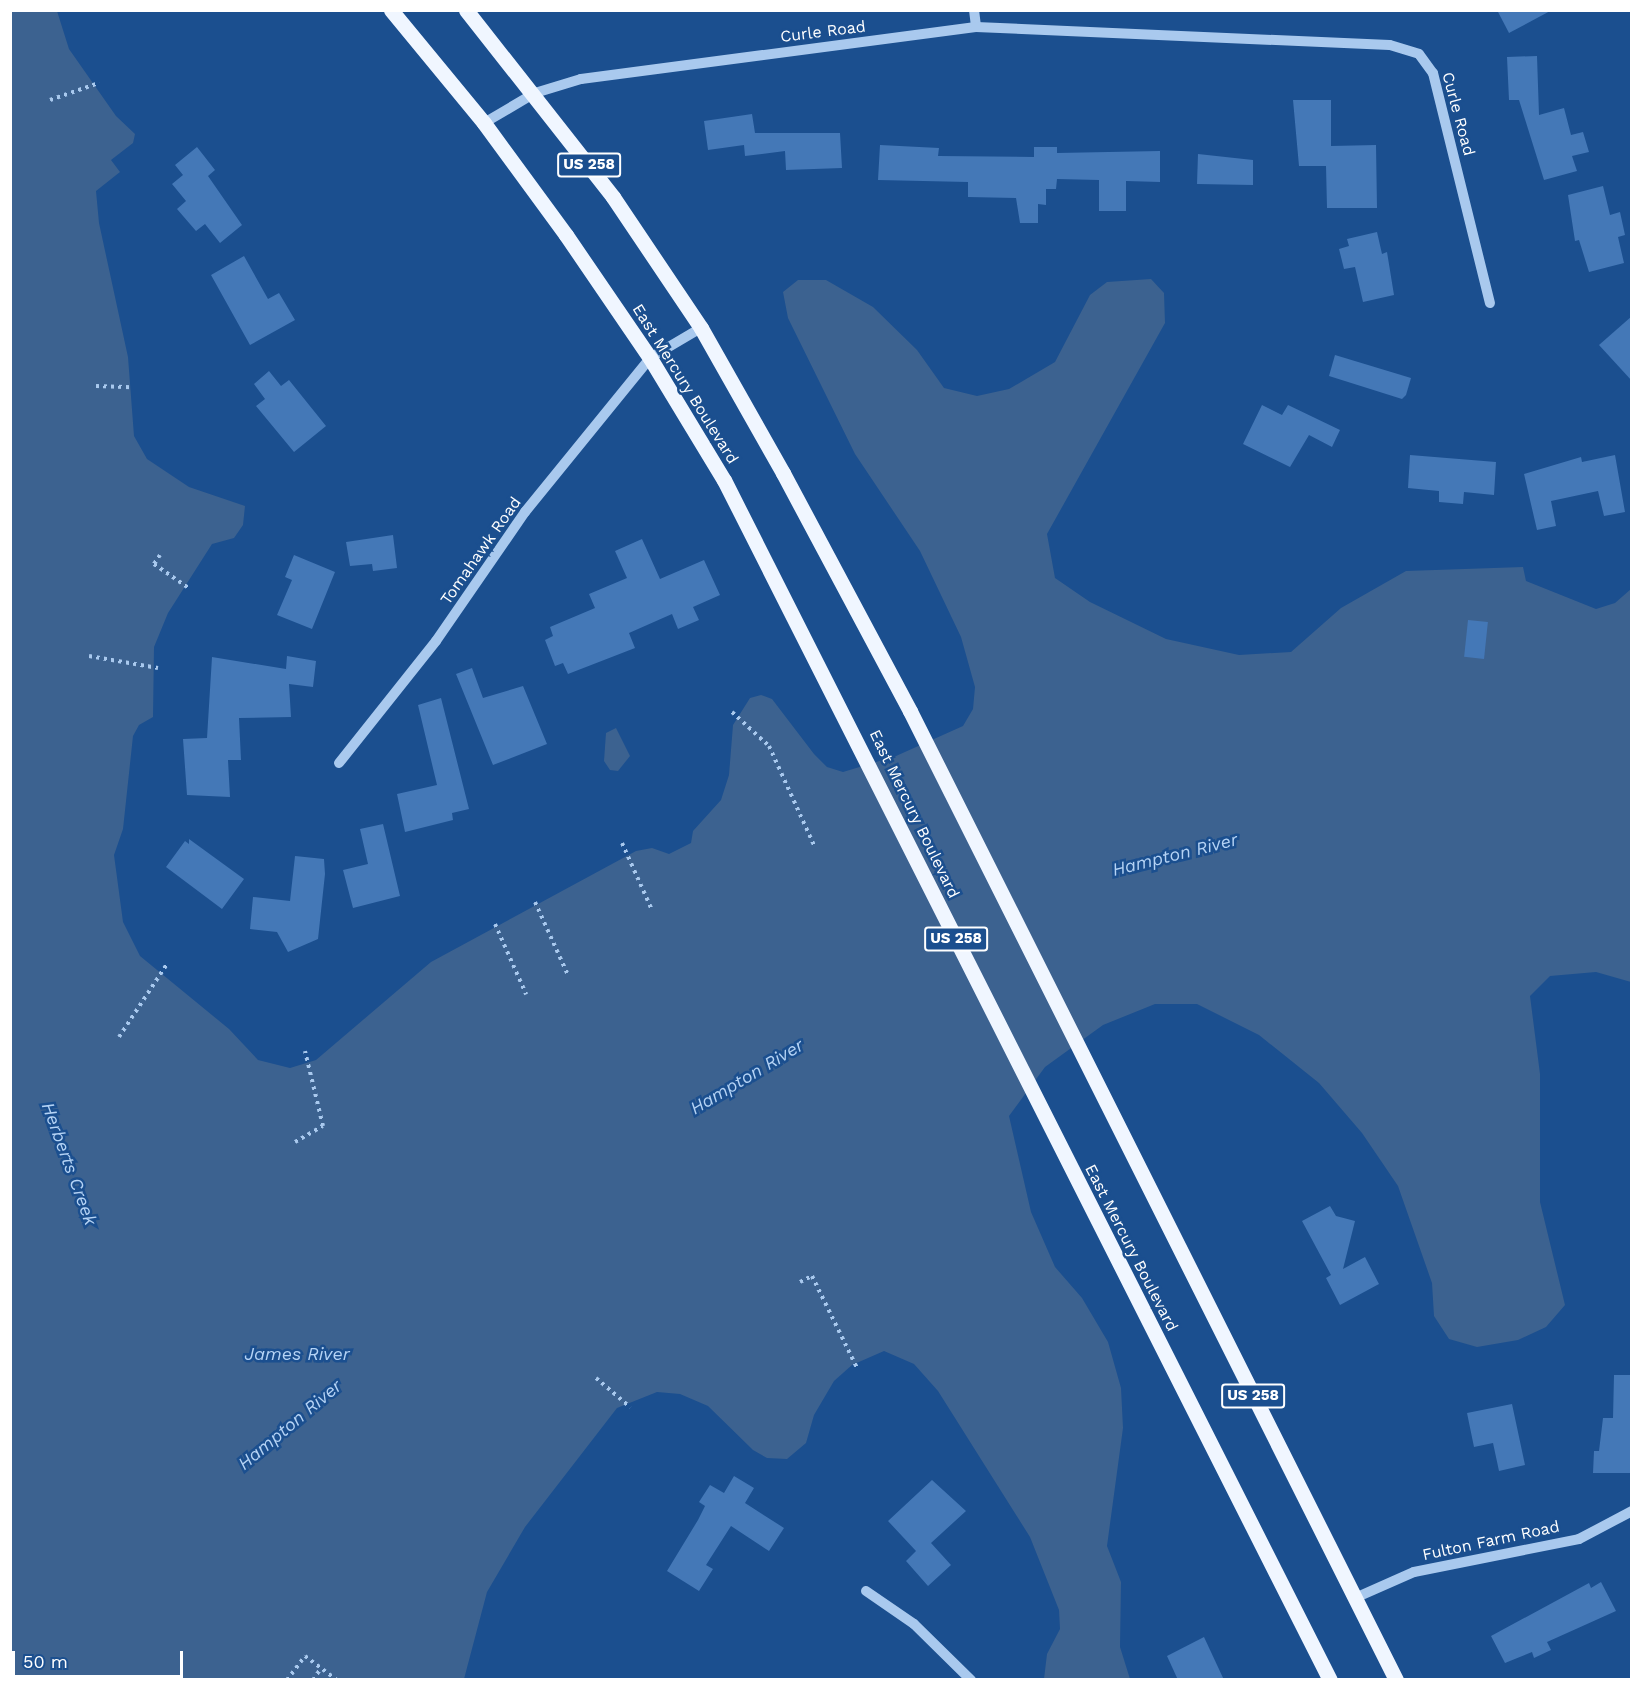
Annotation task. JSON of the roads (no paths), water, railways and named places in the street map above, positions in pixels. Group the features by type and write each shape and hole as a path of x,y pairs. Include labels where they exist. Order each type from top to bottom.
{"main road":[{"name":"East Mercury Boulevard","path":"390,10 484,123 650,358 724,480 1330,1680"},
{"name":"US 258","path":"466,10 535,93 613,197 701,328 910,711 1109,1112 1396,1680"}],"street":[{"path":"974,10 976,27"},
{"name":"Curle Road","path":"484,123 535,93 581,79 976,27 1362,42 1419,54 1433,73 1490,303"},
{"path":"650,358 701,328"},
{"name":"Tomahawk Road","path":"339,763 436,641 525,512 650,358"},
{"name":"Fulton Farm Road","path":"1355,1598 1414,1572 1579,1539 1632,1511"},
{"path":"866,1591 914,1624 971,1680"}],"water":[{"name":"James River","path":"11,11 57,11 69,49 116,116 135,134 133,143 111,160 120,172 96,191 99,223 128,357 134,436 147,459 189,487 245,506 243,525 234,538 212,544 168,613 154,647 153,717 139,725 133,736 123,829 114,855 123,922 140,956 229,1029 258,1060 290,1068 316,1060 431,962 636,851 652,848 669,854 691,843 693,831 721,800 729,775 733,725 750,698 761,695 772,699 814,754 827,767 843,772 896,756 963,726 973,709 975,687 961,637 920,551 855,454 788,318 783,292 798,280 826,280 873,307 917,350 944,388 977,396 1009,389 1055,362 1090,295 1107,282 1151,279 1164,293 1165,323 1047,534 1055,578 1090,602 1166,639 1239,655 1291,652 1341,608 1406,571 1523,567 1526,581 1596,609 1615,603 1631,589 1631,982 1596,972 1550,976 1530,996 1540,1074 1540,1202 1565,1305 1546,1327 1518,1340 1477,1347 1449,1339 1434,1316 1432,1283 1398,1186 1362,1133 1319,1083 1259,1035 1197,1004 1155,1004 1103,1025 1045,1067 1009,1116 1031,1212 1055,1267 1082,1298 1108,1342 1121,1388 1123,1428 1107,1546 1121,1582 1120,1647 1130,1679 1044,1679 1047,1654 1060,1629 1059,1610 1030,1537 938,1391 914,1364 884,1351 852,1365 834,1381 814,1415 806,1443 787,1459 767,1458 753,1450 708,1406 680,1394 657,1392 617,1408 525,1527 487,1592 464,1679 11,1680"},
{"path":"616,728 630,756 618,771 610,770 604,761 606,733"}],"water label":[{"name":"Hampton River","path":"1175,855"},
{"name":"Hampton River","path":"747,1077"},
{"name":"Herberts Creek","path":"69,1164"},
{"name":"Hampton River","path":"290,1425"}]}
